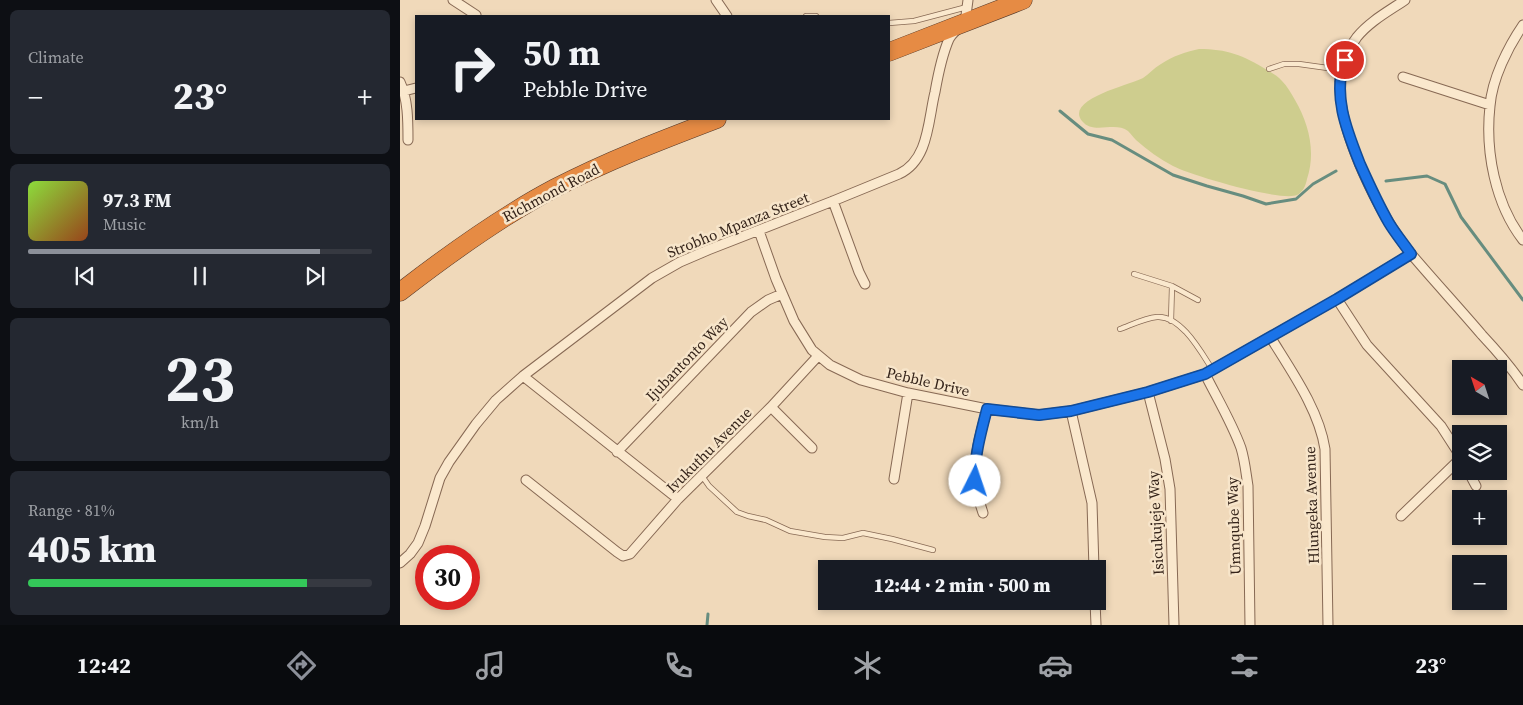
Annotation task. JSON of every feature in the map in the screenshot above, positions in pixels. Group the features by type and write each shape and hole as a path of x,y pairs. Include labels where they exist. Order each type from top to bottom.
{"highway":[{"path":"890,51 967,10 1023,0"},
{"name":"Richmond Road","path":"400,292 442,259 502,219 554,188 622,155 714,120"}],"street":[{"path":"453,0 476,15"},
{"path":"716,0 726,15"},
{"path":"1405,0 1368,26 1349,51 1340,82 1341,107 1348,133 1368,181 1389,223 1411,254 1503,358 1523,385"},
{"name":"Strobho Mpanza Street","path":"400,563 418,543 440,478 449,462 496,400 524,376 652,278 680,262 908,170 916,161 926,139 935,92 950,37 967,10"},
{"path":"1523,25 1512,42 1499,70 1490,105 1489,144 1495,179 1506,214 1523,240"},
{"path":"1403,77 1490,105"},
{"path":"400,82 404,91 408,120 408,140"},
{"path":"404,91 415,88"},
{"path":"833,201 865,284"},
{"name":"Pebble Drive","path":"759,230 782,294 804,338 818,356 830,365 861,380 908,392 987,409 1039,415 1071,411 1148,392 1209,372 1271,338 1411,254"},
{"name":"Ijubantonto Way","path":"617,452 751,312 768,300 782,294"},
{"path":"1337,299 1367,345 1441,426 1452,443"},
{"name":"Hlungeka Avenue","path":"1271,338 1312,408 1323,434 1325,450 1328,625"},
{"name":"Ivukuthu Avenue","path":"526,480 617,552 623,556 630,554 678,500 772,406 818,356"},
{"name":"Umnqube Way","path":"1209,372 1245,464 1248,486 1250,625"},
{"path":"524,376 678,500"},
{"path":"894,479 908,392"},
{"name":"Isicukujeje Way","path":"1148,392 1166,459 1170,489 1174,625"},
{"path":"772,406 812,448"},
{"path":"983,513 976,491 974,470 987,409"},
{"path":"1071,411 1092,503 1094,560"},
{"path":"1401,516 1452,466"},
{"path":"1473,480 1476,486"},
{"path":"1095,610 1096,625"}],"lane":[{"path":"890,23 914,22 967,10"},
{"path":"1269,69 1284,64 1299,64 1342,70"},
{"path":"1134,274 1172,286 1198,300"},
{"path":"1171,321 1172,286"},
{"path":"1120,329 1163,317 1186,331 1209,372"},
{"path":"702,476 709,486 737,512 766,520 790,531 843,538 862,533 933,550"}],"shaded area":[{"path":"1199,49 1218,50 1242,57 1275,75 1287,87 1300,109 1310,138 1310,169 1304,188 1299,194 1288,196 1273,195 1197,175 1163,160 1123,128 1092,127 1082,121 1079,113 1083,106 1091,99 1143,78 1166,61"}],"waterway":[{"path":"1060,111 1088,134 1112,140 1173,175 1266,204 1296,199 1313,184 1336,171"},
{"path":"1386,181 1427,176 1445,184 1461,217 1523,300"},
{"path":"707,625 708,614"}],"route":[{"path":"975,481 974,470 987,409 1039,415 1071,411 1186,381 1205,374 1271,338 1411,254 1389,223 1368,181 1348,133 1341,107 1340,82 1345,60"}]}
